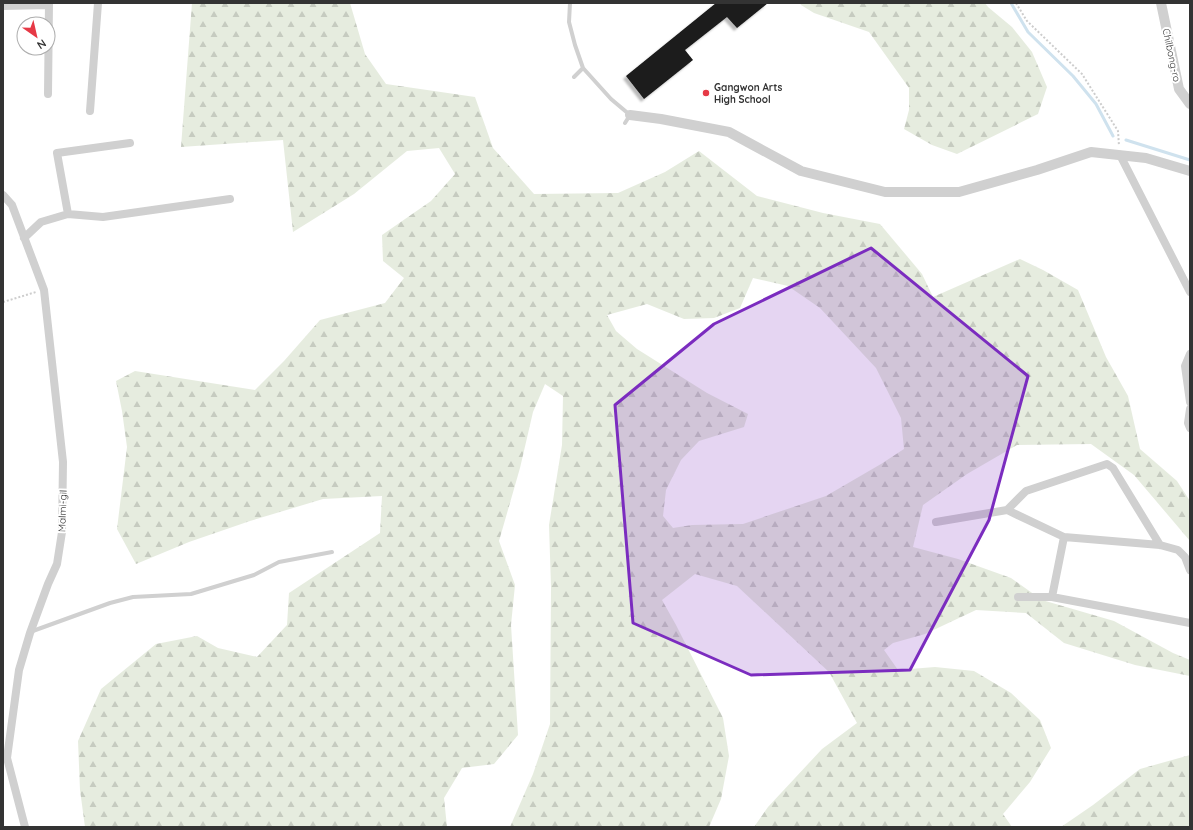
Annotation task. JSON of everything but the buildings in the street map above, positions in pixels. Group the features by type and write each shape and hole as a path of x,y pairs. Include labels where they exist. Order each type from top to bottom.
{"street":[{"path":"90,111 98,3"},
{"name":"Chilbong-ro","path":"1161,3 1179,89 1190,104"},
{"path":"3,6 49,4 48,94"},
{"path":"627,118 661,118 729,132 801,171 885,192 959,192 1037,170 1091,152 1146,158 1190,171"},
{"path":"68,214 57,153 130,143"},
{"path":"1120,155 1190,292"},
{"name":"Malmi-gil","path":"3,195 12,205 44,290 63,462 62,532 57,564 30,633 19,670 7,758 25,827"},
{"path":"24,238 41,222 68,214 103,217 230,199"},
{"path":"1190,354 1185,366 1190,402"},
{"path":"1190,409 1188,423 1190,428"},
{"path":"936,522 1006,510 1026,491 1107,464 1113,468 1160,545"},
{"path":"1006,510 1064,537 1160,545 1178,550 1185,556 1190,570"},
{"path":"1052,597 1064,537"},
{"path":"1018,597 1052,597 1190,623"}],"lane":[{"path":"570,3 569,22 583,68 627,118"},
{"path":"574,77 583,68"},
{"path":"30,633 110,603 133,597 191,594 254,575 279,562 332,552"}],"path":[{"path":"1016,3 1027,21 1082,74 1118,131 1120,155"},
{"path":"3,302 44,290"}],"highlighted area":[{"path":"871,248 1028,376 989,520 910,670 751,675 633,623 615,405 714,324"}],"green space":[{"path":"192,3 350,3 365,54 386,84 475,97 493,148 534,194 618,193 665,172 699,151 757,196 823,213 880,224 922,274 933,297 1020,259 1043,270 1078,290 1106,357 1128,396 1140,449 1177,481 1190,501 1190,541 1134,475 1091,444 1017,445 967,474 923,505 913,547 958,559 1011,578 1042,600 1114,621 1173,653 1190,660 1190,676 1135,665 1064,643 1026,613 976,610 925,634 893,643 884,650 898,670 935,667 974,671 1011,693 1040,720 1051,748 1030,782 1003,814 1012,827 754,827 768,807 822,749 857,723 829,672 737,586 695,574 662,600 723,718 729,756 721,799 709,827 510,827 533,774 550,724 551,587 549,525 562,445 563,396 545,384 533,412 520,468 499,541 515,585 511,625 518,735 494,764 462,768 444,798 447,827 85,827 80,790 78,741 101,689 156,644 197,636 218,648 257,657 287,625 289,593 380,533 382,496 323,499 250,521 189,542 136,564 117,529 127,447 116,381 135,371 255,390 284,361 320,320 385,303 404,278 383,261 382,235 431,201 455,174 439,148 407,151 354,194 293,232 283,140 181,147","holes":["753,278 788,286 820,308 876,368 901,418 904,449 826,496 743,524 692,525 673,528 663,516 666,490 681,460 699,441 744,427 748,414 707,393 637,349 616,331 607,315 647,304 684,319 714,318 740,308"]},
{"path":"800,3 985,3 1012,27 1032,52 1047,87 1038,114 957,154 932,145 904,129 909,110 909,88 869,32 814,13"},
{"path":"1190,755 1190,827 1061,827 1093,805 1140,769"}],"waterway":[{"path":"1011,3 1028,32 1073,76 1096,104 1113,136"},
{"path":"1126,140 1190,160"}],"place":[{"name":"Gangwon Arts High School","path":"706,93"}]}
